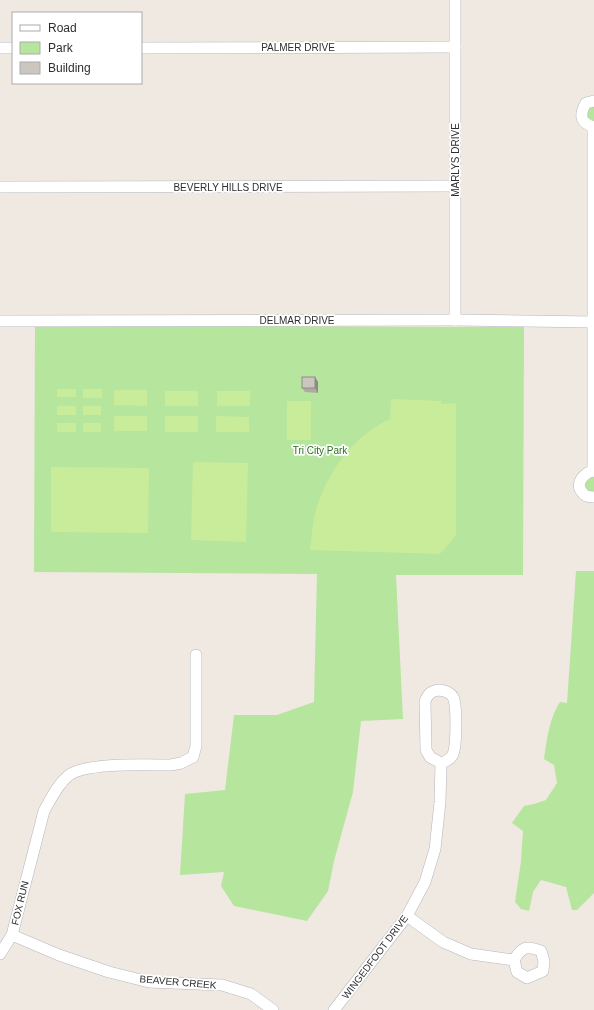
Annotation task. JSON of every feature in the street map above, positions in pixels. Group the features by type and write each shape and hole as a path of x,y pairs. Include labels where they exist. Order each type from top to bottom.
{"street":[{"name":"MARLYS DRIVE","path":"455,0 456,320"},
{"name":"PALMER DRIVE","path":"142,48 455,47"},
{"path":"0,48 12,48"},
{"path":"594,101 586,103 581,113 584,122 594,127 593,471 583,475 580,480 582,492 586,495 594,497"},
{"name":"BEVERLY HILLS DRIVE","path":"0,187 455,186"},
{"name":"DELMAR DRIVE","path":"0,321 456,320 593,322"},
{"name":"FOX RUN","path":"0,954 12,935 44,811 54,793 69,775 90,767 171,765 182,763 193,757 196,746 196,655"},
{"path":"440,690 448,691 453,698 455,715 455,746 451,757 441,764 430,756 426,750 425,702 427,695 432,691 440,690"},
{"name":"WINGEDFOOT DRIVE","path":"334,1010 407,916 425,882 435,849 440,802 441,764"},
{"path":"407,916 444,942 471,954 514,960"},
{"name":"BEAVER CREEK","path":"12,935 59,955 109,972 149,982 222,985 229,987 251,994 273,1010"}],"green space":[{"path":"594,106 594,121 588,118 587,111 590,107"},
{"name":"Tri City Park","path":"35,326 524,327 523,575 396,575 403,719 361,721 353,792 334,861 328,891 307,921 234,906 221,886 224,872 180,875 185,794 225,790 234,715 277,715 314,702 317,574 34,572"},
{"path":"57,389 76,389 76,397 57,397"},
{"path":"83,389 102,389 102,398 83,398"},
{"path":"114,390 147,390 147,406 114,405"},
{"path":"165,391 198,391 198,406 165,406"},
{"path":"217,391 250,391 250,406 217,406"},
{"path":"391,399 441,401 441,404 456,403 456,535 440,554 310,550 315,515 327,482 343,457 353,445 376,426 390,419"},
{"path":"287,401 311,401 311,440 287,440"},
{"path":"57,406 76,406 76,415 57,415"},
{"path":"83,406 101,406 101,415 83,415"},
{"path":"114,416 147,416 147,431 114,431"},
{"path":"165,416 198,416 198,432 165,432"},
{"path":"216,416 249,417 249,432 216,432"},
{"path":"57,423 76,423 76,432 57,432"},
{"path":"83,423 101,423 101,432 83,432"},
{"path":"193,462 248,463 246,542 191,540"},
{"path":"51,467 149,468 148,533 51,532"},
{"path":"591,477 594,477 594,492 588,491 585,485"},
{"path":"576,571 594,571 594,893 577,910 572,910 566,887 541,880 533,892 529,911 521,909 515,902 521,861 523,831 512,823 524,806 546,800 557,783 554,765 544,759 553,715 560,702 567,703"}],"building":[{"path":"302,377 315,377 315,388 302,388"}]}
